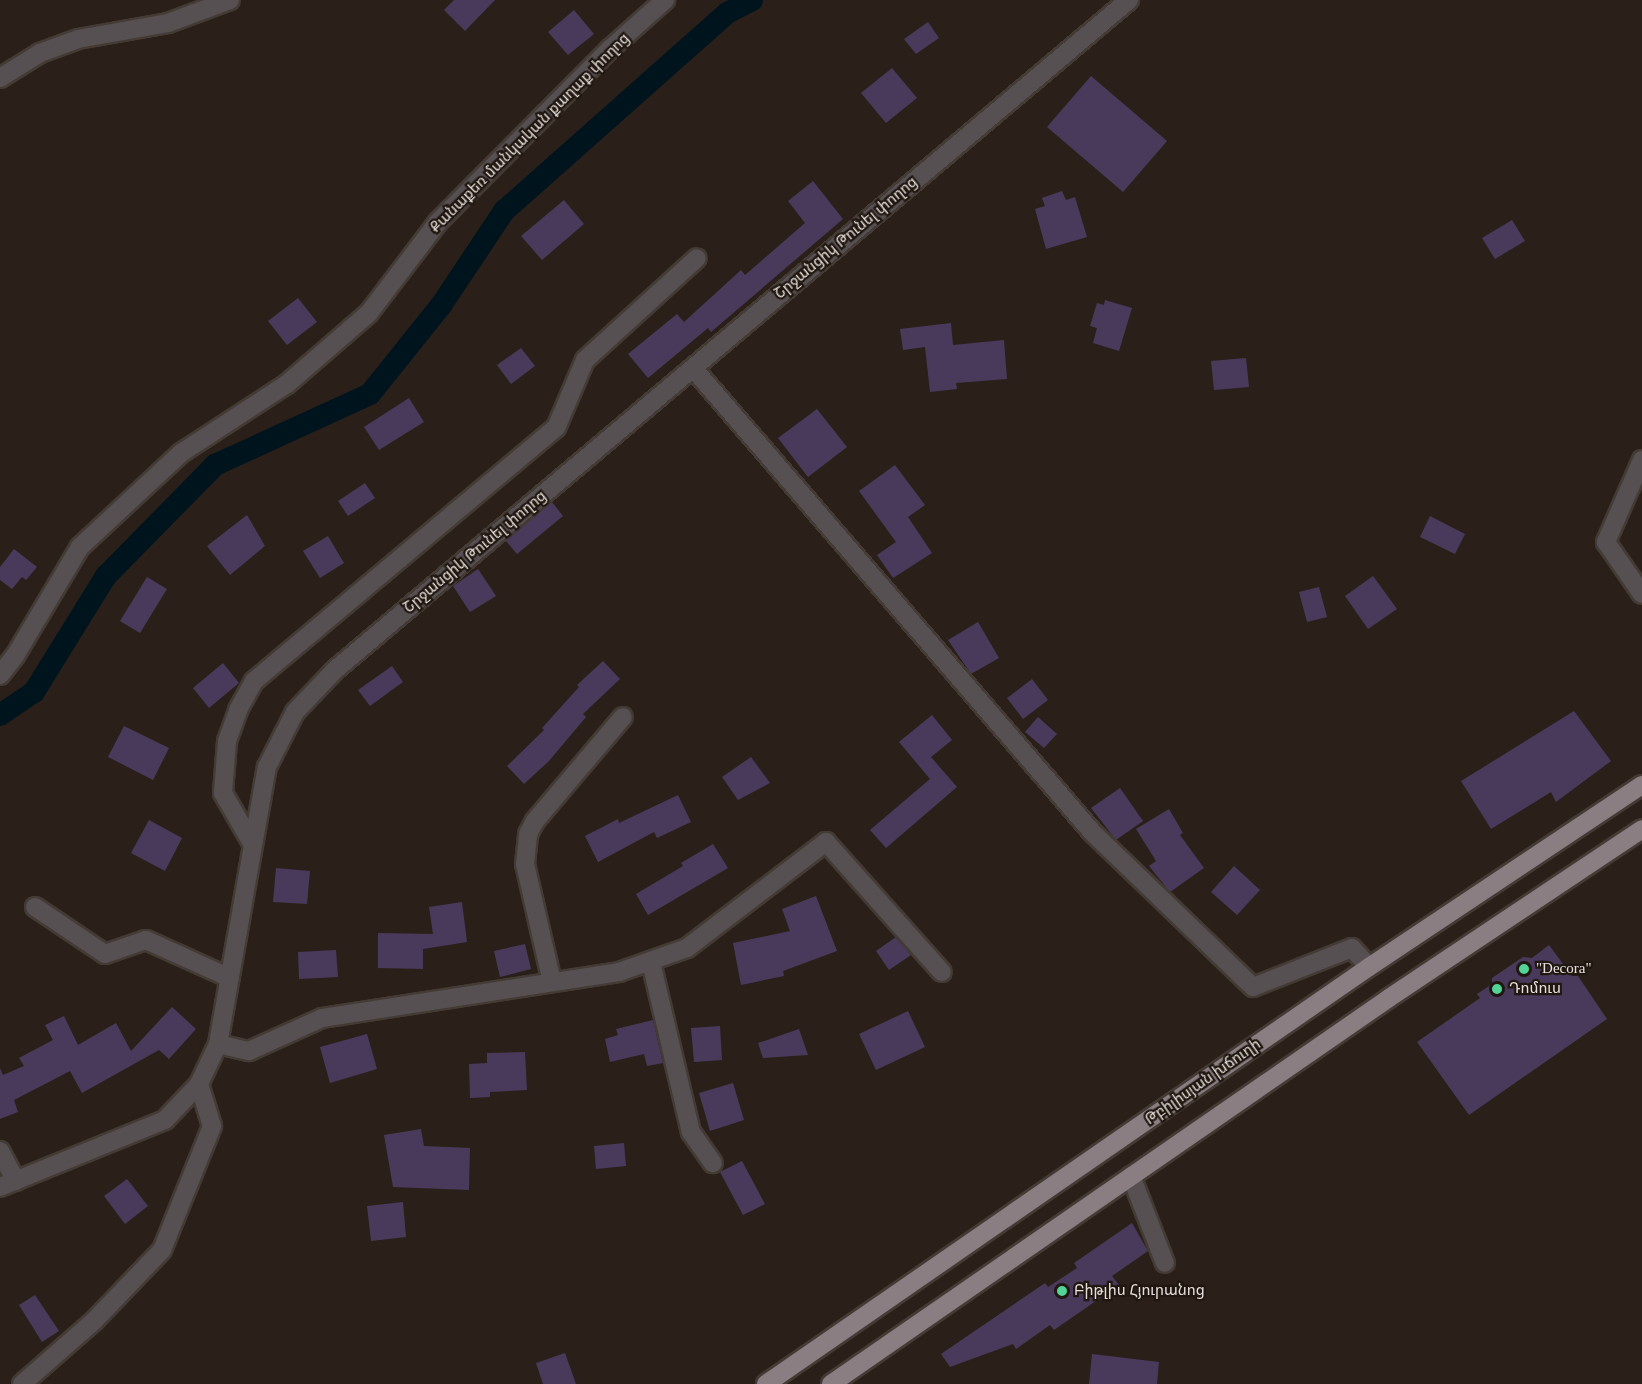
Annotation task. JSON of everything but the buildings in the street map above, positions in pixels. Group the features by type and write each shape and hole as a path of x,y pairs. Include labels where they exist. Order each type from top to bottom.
{"main road":[{"name":"Թբիլիսյան խճուղի","path":"766,1384 1369,967 1642,785"},
{"path":"831,1384 1389,998 1642,830"}],"street":[{"path":"0,78 40,53 78,39 168,23 230,0"},
{"name":"Քանաքեռ մանկական քաղաք փողոց","path":"0,675 15,656 80,547 181,453 287,384 369,313 438,222 610,49 665,0"},
{"name":"Շրջանցիկ Թունել փողոց","path":"8,1184 165,1120 199,1084 218,1044 267,768 295,712 335,670 1129,0"},
{"path":"253,845 224,793 227,741 238,710 254,681 556,428 585,360 697,258"},
{"path":"693,368 1093,833 1253,987 1352,948 1369,967"},
{"path":"1642,460 1606,542 1642,594"},
{"path":"552,982 525,864 528,834 535,821 623,717"},
{"path":"218,1044 249,1051 322,1018 619,972 651,962 687,948 826,843 942,972"},
{"path":"35,907 105,954 146,940 230,978"},
{"path":"651,962 692,1132 713,1163"},
{"path":"22,1384 94,1321 162,1250 212,1126 199,1084"},
{"path":"0,1151 8,1184"},
{"path":"1131,1176 1165,1263"}],"waterway":[{"path":"0,715 34,692 106,576 215,465 370,394 442,304 504,211 727,13 752,0"}],"place":[{"name":"\"Decora\"","path":"1524,969"},
{"name":"Դոմուս","path":"1497,989"},
{"name":"Բիթլիս Հյուրանոց","path":"1062,1291"}]}
